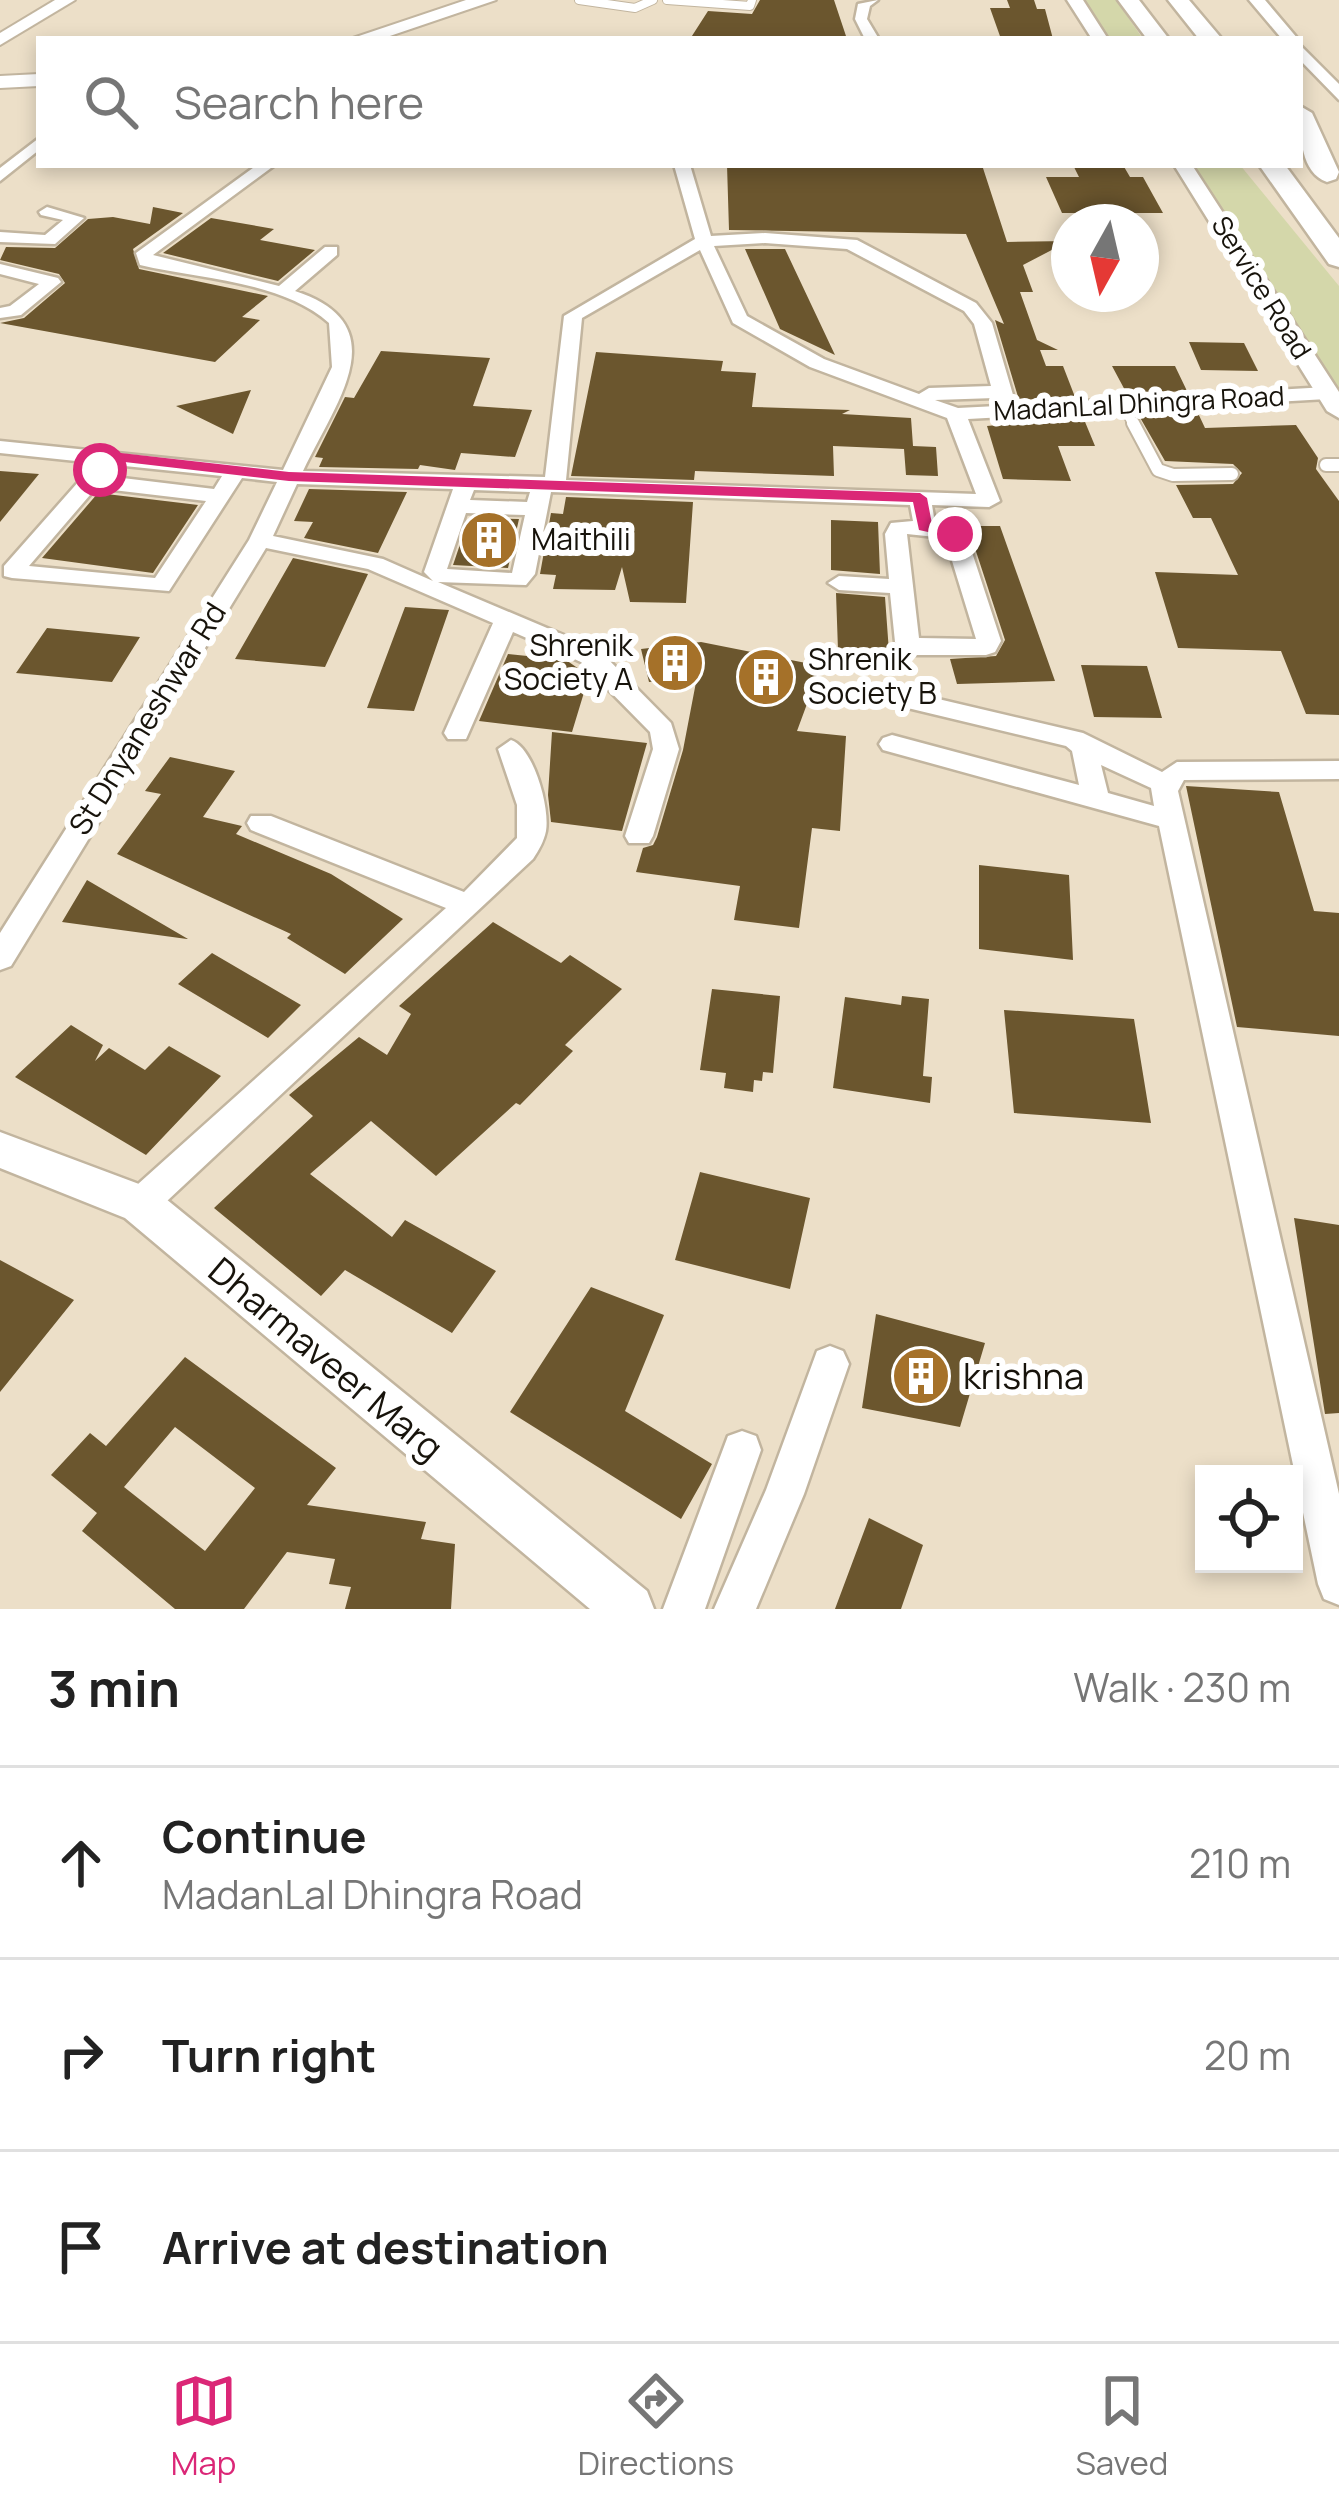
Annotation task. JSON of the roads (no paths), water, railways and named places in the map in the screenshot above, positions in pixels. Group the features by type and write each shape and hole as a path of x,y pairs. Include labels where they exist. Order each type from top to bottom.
{"highway":[{"path":"1128,0 1156,36"},
{"path":"1149,0 1176,36"},
{"path":"1178,0 1220,33"},
{"path":"1209,0 1220,33"},
{"path":"1303,119 1333,182"},
{"path":"1303,147 1333,182"},
{"path":"1273,168 1339,258"}],"main road":[{"path":"0,35 50,0"},
{"path":"0,35 67,0"},
{"path":"371,36 493,3"},
{"path":"408,36 493,3"},
{"path":"0,68 36,68"},
{"path":"0,82 36,80"}],"street":[{"path":"870,36 861,19 864,4 872,0"},
{"path":"1075,0 1098,36"},
{"path":"1257,0 1287,36"},
{"path":"1303,53 1339,95"},
{"path":"0,176 36,145"},
{"name":"St Dnyaneshwar Rd","path":"0,958 260,540 342,367 343,335 324,306 146,261 144,254 263,168"},
{"path":"683,168 704,242 740,319 817,363 956,414"},
{"name":"Service Road","path":"1185,168 1333,402"},
{"path":"0,237 49,240 76,218 47,212"},
{"path":"466,481 435,572 444,577 518,580 524,574 537,509 549,483 573,316 704,242 830,240 878,257 980,315 1005,401 928,394"},
{"path":"283,292 332,251"},
{"path":"0,269 52,282 15,311 0,314"},
{"name":"MadanLal Dhingra Road","path":"0,447 289,477 989,501 956,414 1005,401 1123,405 1333,402"},
{"path":"112,456 12,571 160,586 235,472"},
{"path":"90,482 221,496"},
{"path":"920,498 925,526"},
{"path":"458,506 537,509"},
{"path":"925,526 955,534 986,647 916,647 907,642 896,534 899,528 925,526"},
{"path":"260,540 375,564 590,656 662,729 666,749 639,836"},
{"path":"839,584 901,587"},
{"path":"457,733 506,622"},
{"path":"900,698 1074,739 1168,784"},
{"path":"892,744 1171,820"},
{"path":"1084,747 1096,800"},
{"path":"140,1204 532,844 537,826 511,749"},
{"path":"1339,770 1177,771 1164,789 1339,1584"},
{"path":"261,823 468,905"},
{"name":"Dharmaveer Marg","path":"0,1150 140,1204 608,1602"},
{"path":"735,1609 784,1494 830,1364"},
{"path":"684,1609 742,1450"}],"lane":[{"path":"579,0 634,8 653,0"},
{"path":"667,0 750,6 752,0"},
{"path":"1123,405 1157,470 1173,475 1232,474"}],"place":[{"name":"Maithili","path":"489,540"},
{"name":"Shrenik Society A","path":"675,663"},
{"name":"Shrenik Society B","path":"766,677"},
{"name":"krishna","path":"921,1376"}]}
